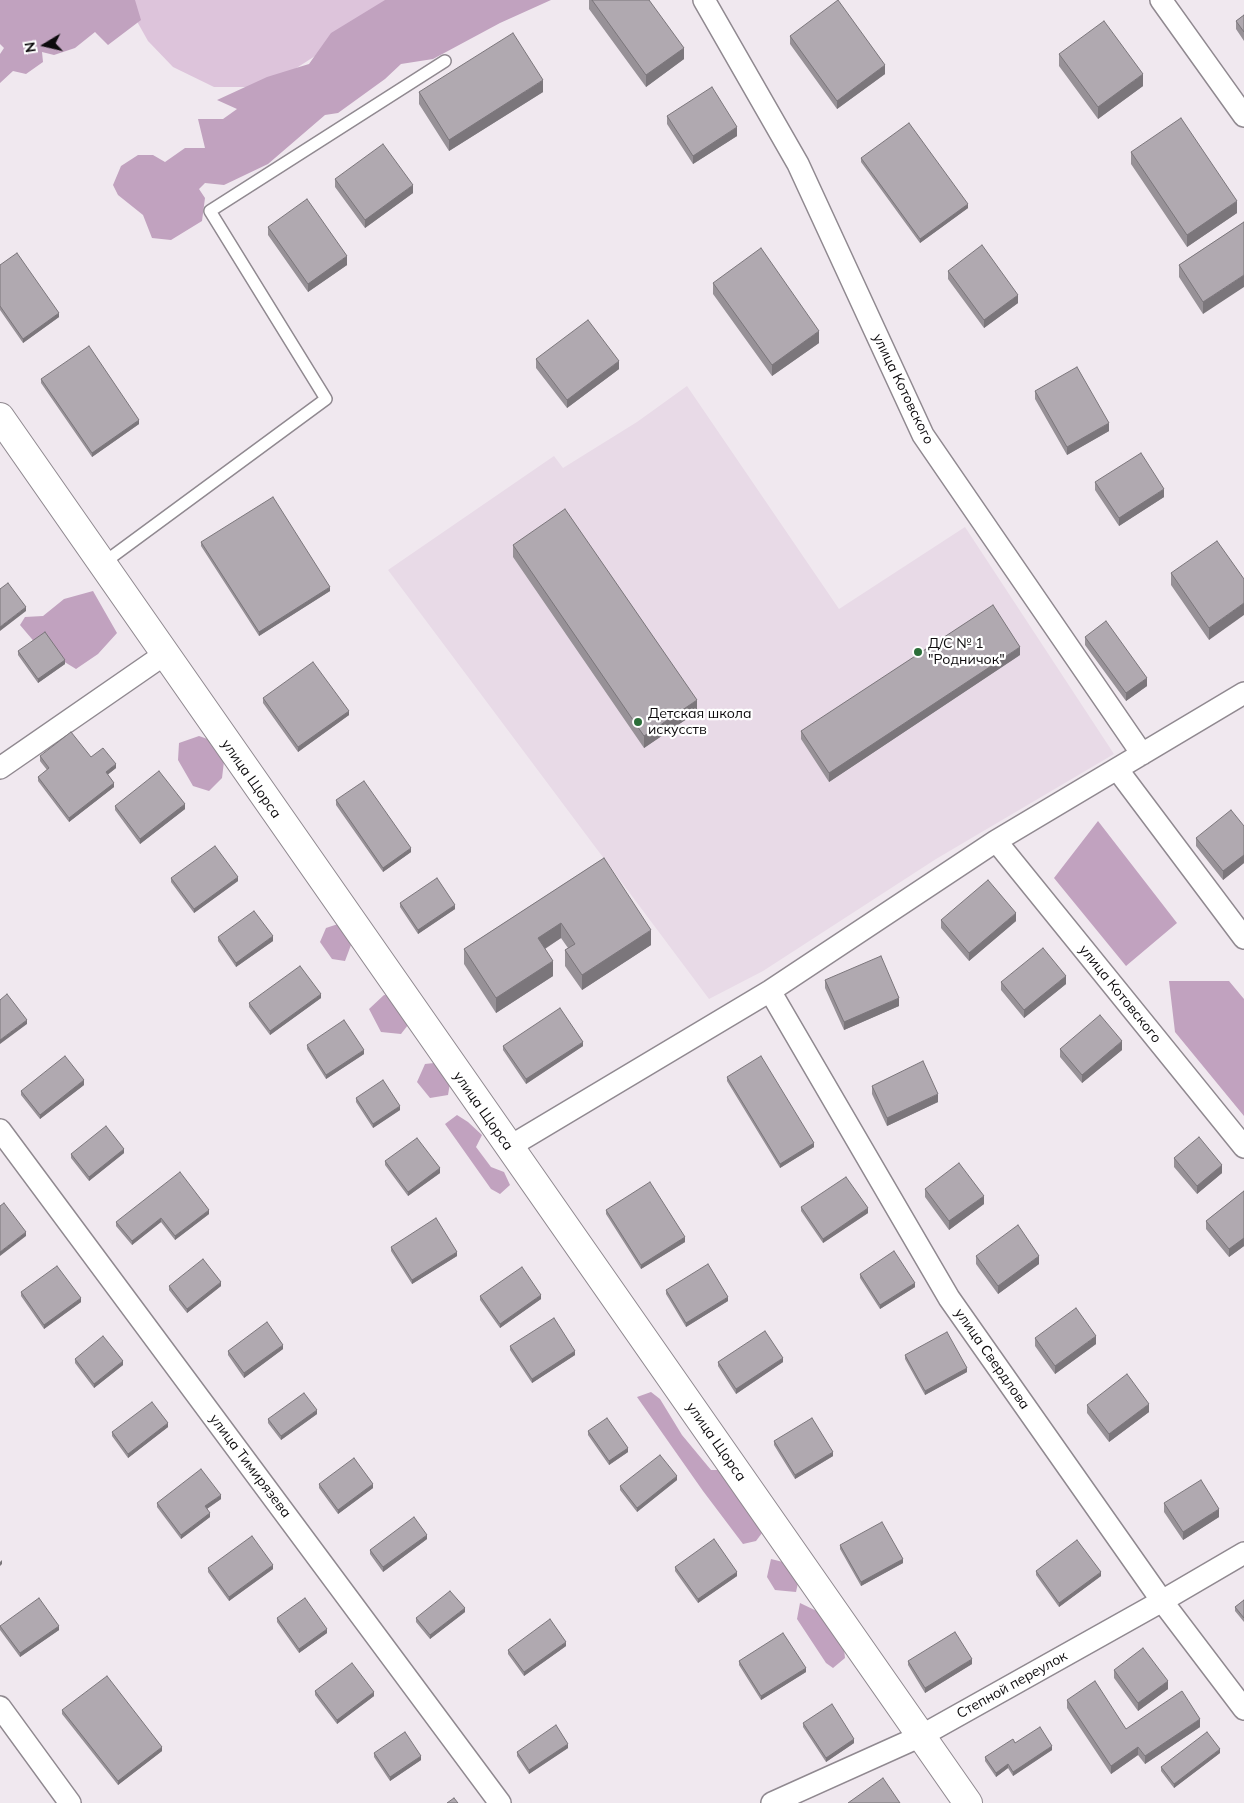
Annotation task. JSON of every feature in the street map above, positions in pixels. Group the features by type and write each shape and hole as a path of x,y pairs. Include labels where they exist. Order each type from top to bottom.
{"street":[{"name":"улица Котовского","path":"704,0 798,164 923,435 1142,754"},
{"path":"1161,0 1244,116"},
{"name":"улица Щорса","path":"0,417 968,1803"},
{"path":"0,768 165,654"},
{"path":"509,1147 770,991 996,841 1244,693"},
{"path":"1117,769 1244,938"},
{"name":"улица Котовского","path":"996,841 1244,1146"},
{"name":"улица Свердлова","path":"770,991 949,1298 1162,1601 1244,1708"},
{"name":"улица Тимирязева","path":"0,1130 500,1803"},
{"name":"Степной переулок","path":"772,1803 921,1736 1244,1553"},
{"path":"0,1707 70,1803"}],"lane":[{"path":"102,564 326,399 210,211 445,61"}],"shaded area":[{"path":"0,0 135,0 141,20 108,45 95,32 75,48 54,55 42,52 43,62 26,74 13,71 0,83 0,54 4,48 0,44"},
{"path":"125,0 402,0 267,87 214,87 173,67 148,41"},
{"path":"385,0 551,0 500,23 433,59 401,64 385,79 338,113 325,115 268,164 224,185 205,183 199,189 205,198 202,221 171,240 152,238 143,215 118,195 113,185 121,166 138,155 153,155 165,162 185,148 205,148 198,119 223,119 237,109 217,100 267,77 309,64 331,33"},
{"path":"687,386 839,609 965,527 1114,754 936,859 763,971 709,999 388,570 554,456 563,468 637,422"},
{"path":"93,591 117,633 98,654 76,669 37,645 20,625 25,617 43,616 64,599"},
{"path":"199,736 216,742 225,753 222,778 209,791 193,786 178,760 179,743"},
{"path":"1098,821 1177,923 1126,966 1054,878"},
{"path":"338,924 348,931 351,945 345,961 332,959 320,942 326,928"},
{"path":"1169,981 1229,981 1244,999 1244,1116 1175,1032"},
{"path":"384,995 398,996 409,1013 408,1025 401,1034 381,1032 369,1009"},
{"path":"434,1063 442,1065 451,1077 448,1095 430,1098 417,1082 425,1064"},
{"path":"457,1115 482,1135 476,1147 491,1167 504,1172 510,1185 500,1194 491,1189 445,1124"},
{"path":"651,1392 660,1399 682,1435 711,1470 722,1470 765,1529 756,1541 743,1544 637,1397"},
{"path":"771,1559 787,1563 800,1574 796,1592 775,1590 767,1577"},
{"path":"800,1603 823,1614 843,1639 845,1658 833,1668 826,1663 797,1619"}],"building":[{"path":"592,0 649,0 684,48 646,75"},
{"path":"838,0 885,65 837,101 790,36"},
{"path":"1244,15 1244,32 1236,21"},
{"path":"1104,21 1143,74 1098,107 1059,54"},
{"path":"513,33 543,80 449,140 419,92"},
{"path":"712,87 737,127 693,156 667,116"},
{"path":"1181,118 1237,201 1187,235 1131,152"},
{"path":"909,123 968,204 920,239 861,158"},
{"path":"383,144 413,185 365,220 335,179"},
{"path":"307,199 347,256 308,284 268,227"},
{"path":"1244,222 1244,275 1203,302 1179,265"},
{"path":"982,245 1018,295 984,320 948,271"},
{"path":"761,248 819,331 772,365 713,283"},
{"path":"17,253 59,313 23,339 0,306 0,265"},
{"path":"588,320 619,361 567,400 536,359"},
{"path":"89,346 139,420 92,453 41,379"},
{"path":"1077,367 1109,423 1067,447 1035,391"},
{"path":"1141,453 1164,489 1119,518 1095,482"},
{"path":"273,497 330,587 259,632 201,542"},
{"path":"565,509 697,700 644,736 513,545"},
{"path":"1217,541 1244,579 1244,603 1209,628 1171,573"},
{"path":"8,583 26,607 0,627 0,589"},
{"path":"993,605 1020,647 829,773 801,731"},
{"path":"1106,621 1147,678 1126,693 1085,637"},
{"path":"45,632 65,660 38,679 18,651"},
{"path":"313,662 349,711 298,747 263,698"},
{"path":"71,732 91,757 103,748 116,764 106,772 114,783 69,818 38,777 49,768 40,756"},
{"path":"159,771 185,804 140,839 115,806"},
{"path":"364,781 411,848 383,868 336,800"},
{"path":"1231,810 1244,826 1244,855 1223,871 1196,838"},
{"path":"215,846 238,877 194,909 171,878"},
{"path":"604,858 651,930 582,975 565,950 575,944 561,923 538,938 553,961 496,998 464,949"},
{"path":"437,878 455,905 418,930 400,903"},
{"path":"988,880 1016,913 969,953 941,920"},
{"path":"254,911 273,936 236,963 218,937"},
{"path":"1043,948 1066,976 1024,1010 1001,982"},
{"path":"881,956 899,998 844,1022 825,980"},
{"path":"300,966 321,994 270,1031 249,1003"},
{"path":"7,994 27,1020 0,1040 0,1000"},
{"path":"560,1008 583,1042 526,1079 503,1046"},
{"path":"1100,1015 1122,1041 1082,1075 1060,1049"},
{"path":"344,1020 364,1050 326,1075 307,1045"},
{"path":"65,1056 84,1080 40,1115 21,1091"},
{"path":"761,1056 814,1143 780,1164 727,1077"},
{"path":"923,1061 938,1094 887,1118 872,1086"},
{"path":"383,1080 400,1106 373,1124 356,1098"},
{"path":"106,1126 124,1149 89,1177 71,1154"},
{"path":"1199,1137 1222,1165 1197,1186 1174,1158"},
{"path":"417,1138 440,1168 408,1192 385,1161"},
{"path":"959,1163 984,1196 949,1221 925,1189"},
{"path":"180,1172 209,1210 175,1236 161,1218 132,1241 116,1222"},
{"path":"846,1177 868,1208 823,1239 801,1207"},
{"path":"650,1182 685,1237 641,1265 606,1210"},
{"path":"1244,1191 1244,1238 1229,1249 1206,1221"},
{"path":"4,1203 26,1232 0,1252 0,1206"},
{"path":"436,1218 457,1252 412,1280 391,1247"},
{"path":"1018,1225 1039,1256 998,1286 976,1256"},
{"path":"894,1251 915,1283 880,1305 860,1274"},
{"path":"203,1259 221,1282 187,1309 169,1286"},
{"path":"708,1264 728,1297 686,1323 666,1290"},
{"path":"57,1266 81,1298 44,1325 21,1292"},
{"path":"522,1267 541,1295 500,1324 480,1296"},
{"path":"1076,1308 1096,1336 1055,1366 1035,1338"},
{"path":"554,1318 575,1351 532,1379 510,1346"},
{"path":"267,1322 283,1345 244,1373 228,1351"},
{"path":"765,1331 783,1358 736,1389 718,1362"},
{"path":"947,1332 967,1368 925,1391 905,1355"},
{"path":"103,1336 123,1361 94,1384 75,1359"},
{"path":"1127,1374 1149,1404 1109,1434 1087,1405"},
{"path":"304,1393 317,1410 281,1436 268,1419"},
{"path":"152,1402 168,1423 128,1454 112,1432"},
{"path":"607,1418 628,1448 609,1461 588,1431"},
{"path":"812,1418 833,1452 795,1475 774,1441"},
{"path":"660,1455 677,1476 637,1508 620,1486"},
{"path":"354,1458 373,1484 338,1510 319,1484"},
{"path":"201,1469 221,1495 205,1506 210,1513 181,1535 157,1503"},
{"path":"1201,1480 1219,1509 1183,1532 1164,1503"},
{"path":"414,1517 427,1535 383,1567 370,1550"},
{"path":"882,1522 903,1559 861,1582 840,1545"},
{"path":"252,1536 273,1565 229,1597 208,1568"},
{"path":"714,1539 737,1572 698,1599 675,1567"},
{"path":"1077,1540 1101,1572 1059,1603 1036,1571"},
{"path":"450,1591 465,1608 430,1635 416,1618"},
{"path":"39,1598 59,1626 20,1653 0,1626"},
{"path":"305,1598 327,1629 299,1649 277,1618"},
{"path":"1244,1600 1244,1618 1235,1607"},
{"path":"550,1619 566,1642 524,1672 508,1650"},
{"path":"955,1632 972,1659 925,1688 908,1661"},
{"path":"783,1633 806,1668 761,1696 739,1661"},
{"path":"1143,1648 1168,1681 1138,1703 1114,1670"},
{"path":"352,1663 374,1692 337,1720 315,1691"},
{"path":"107,1676 162,1747 118,1781 62,1710"},
{"path":"1095,1681 1126,1729 1182,1691 1200,1719 1145,1756 1138,1747 1111,1766 1067,1700"},
{"path":"832,1704 854,1739 826,1758 803,1723"},
{"path":"556,1725 568,1744 529,1770 517,1752"},
{"path":"1040,1727 1052,1746 1013,1772 1008,1764 996,1773 985,1757 1013,1739 1015,1743"},
{"path":"405,1732 421,1756 390,1777 374,1753"},
{"path":"1207,1732 1220,1749 1174,1784 1161,1767"},
{"path":"883,1778 900,1803 848,1803"},
{"path":"454,1798 458,1803 447,1803"}],"place":[{"name":"Д/С № 1 \"Родничок\"","path":"918,652"},
{"name":"Детская школа искусств","path":"638,722"}]}
